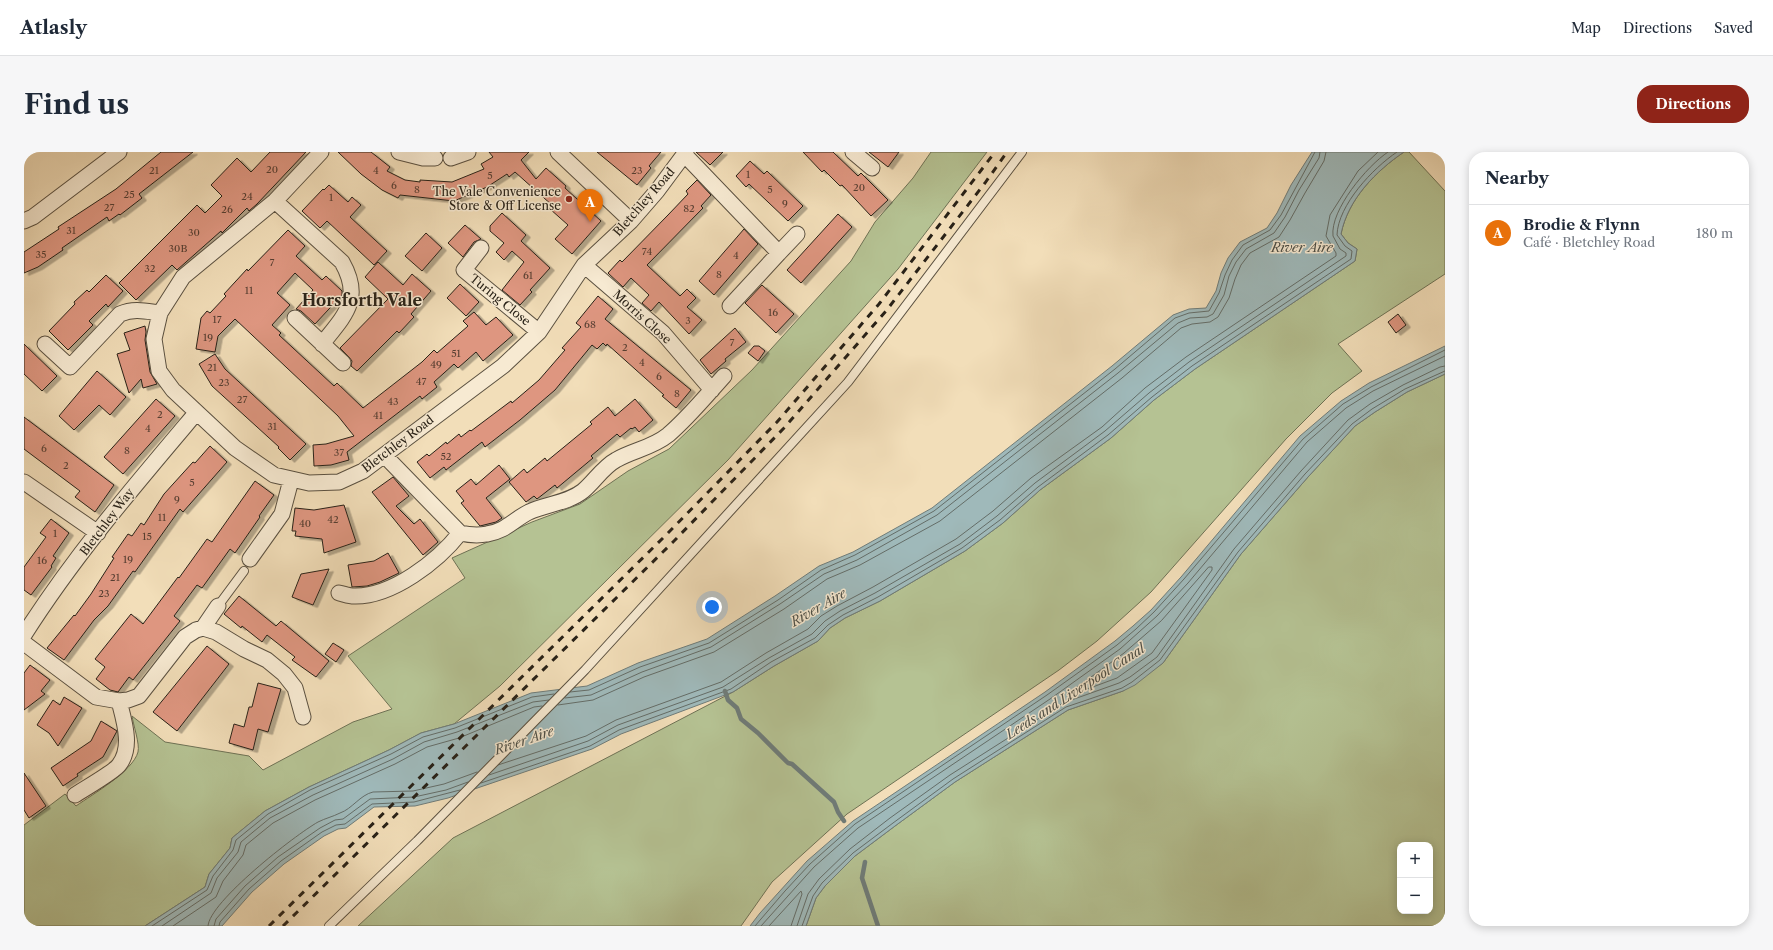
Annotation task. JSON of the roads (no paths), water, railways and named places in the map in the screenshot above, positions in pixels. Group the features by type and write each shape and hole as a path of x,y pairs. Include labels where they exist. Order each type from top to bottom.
{"street":[{"path":"24,221 33,217 118,152"},
{"name":"Bletchley Road","path":"321,152 275,201 183,277 160,313 154,339 159,371 173,390 196,413 240,452 274,475 309,483 339,482 363,471 503,366 540,332 584,265 631,221 657,191 685,154"},
{"path":"399,152 410,156 435,158"},
{"path":"451,158 468,152"},
{"path":"558,152 631,221"},
{"path":"853,152 872,168"},
{"path":"685,154 779,253"},
{"path":"275,201 342,262 347,271 351,293 348,309 346,314 322,344"},
{"path":"730,306 797,234"},
{"name":"Turing Close","path":"481,248 464,270 540,332"},
{"name":"Morris Close","path":"584,265 663,333 712,390"},
{"path":"45,344 70,367 120,314 129,310 160,313"},
{"path":"295,318 343,363"},
{"path":"385,456 460,533 471,535 487,534 504,529 529,512 571,498 582,492 614,461 629,453 652,446 667,436 724,376"},
{"name":"Bletchley Way","path":"24,635 42,607 134,486 196,413"},
{"path":"247,565 282,514 291,480"},
{"path":"24,482 98,533"},
{"path":"339,593 355,596 378,592 397,586 428,565 448,548 460,533"},
{"path":"203,628 218,606"},
{"path":"24,643 96,697 120,701 139,696 185,637 196,630 203,628 216,632 244,649 267,660 284,674 295,688 303,717"},
{"path":"75,795 119,766 124,754 126,742 126,730 120,701"}],"lane":[{"path":"328,926 417,841 585,670 848,382 1022,152"},
{"path":"218,606 247,565"}],"water":[{"name":"River Aire","path":"1312,152 1404,152 1374,177 1350,209 1341,234 1348,243 1357,249 1355,261 1195,369 1154,400 1111,438 1040,490 1003,523 965,551 880,601 845,618 830,628 818,641 774,666 733,692 621,734 592,749 448,798 415,806 374,807 346,828 338,829 324,836 284,864 252,892 222,926 145,926 205,887 209,874 230,848 232,838 265,811 309,787 389,750 421,733 454,724 531,693 587,686 638,663 707,639 819,566 853,552 932,508 1112,366 1173,315 1189,309 1206,308 1216,291 1221,273 1228,258 1240,242 1267,228 1277,213 1291,185"},
{"name":"Leeds and Liverpool Canal","path":"1445,346 1445,374 1407,392 1355,426 1241,554 1163,663 1135,685 1123,691 1068,710 955,782 895,826 855,856 825,886 816,898 806,926 750,926 807,861 853,821 1045,692 1115,641 1133,626 1151,610 1181,577 1300,436 1341,401 1369,383"}],"waterway":[{"path":"725,691 728,700 737,708 741,719 758,733 788,763 792,764 834,802 844,821"},
{"path":"865,862 862,878 878,926"}],"railway":[{"path":"269,926 666,535 777,422 879,304 995,152"},
{"path":"283,926 673,542 784,428 886,311 985,183 1007,152"}],"place":[{"name":"The Vale Convenience Store & Off License","path":"569,199"},
{"name":"Brodie & Flynn","path":"590,222"}],"district":[{"name":"Horsforth Vale","path":"362,300"}]}
